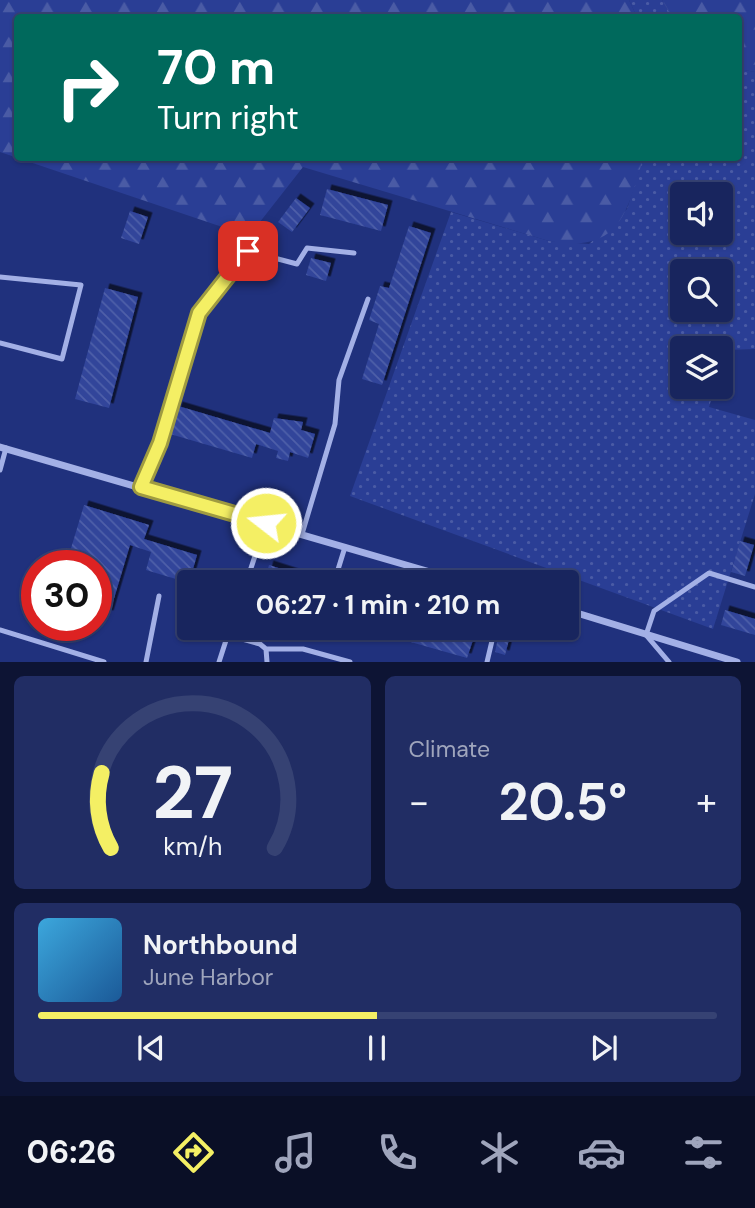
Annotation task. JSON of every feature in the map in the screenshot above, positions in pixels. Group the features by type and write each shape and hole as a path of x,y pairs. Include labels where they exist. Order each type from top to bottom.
{"street":[{"path":"3,448 424,570"},
{"path":"579,614 737,662"}],"lane":[{"path":"141,487 160,443 199,313 248,251 297,264 307,248 354,253"},
{"path":"0,277 81,285 62,359 0,343"},
{"path":"302,534 335,424 339,380 368,299"},
{"path":"0,470 3,448"},
{"path":"250,570 266,523"},
{"path":"338,570 345,547"},
{"path":"668,662 646,635 654,611 709,573 755,587"},
{"path":"146,662 159,596"},
{"path":"0,630 104,662"},
{"path":"219,662 226,640"},
{"path":"250,640 266,649 303,649 350,662"},
{"path":"486,662 492,640"},
{"path":"266,649 267,662"}],"green space":[{"path":"0,0 629,0 636,14 14,14 14,157 0,152"},
{"path":"629,0 662,0 670,14 636,14"},
{"path":"662,0 755,0 755,72 742,70 742,14 670,14"},
{"path":"742,70 755,72 755,349 733,350 733,336 670,336 670,399 711,399 709,407 755,420 755,494 713,629 579,580 579,570 552,570 350,496 451,212 549,241 589,244 627,209 642,161 742,161"},
{"path":"27,161 642,161 631,197 616,226 591,242 572,244 549,241 303,167 249,236"}],"building":[{"path":"327,189 388,205 381,231 320,215"},
{"path":"296,198 310,208 292,232 278,222"},
{"path":"130,211 148,217 139,244 121,238"},
{"path":"409,226 431,233 382,385 362,379 379,324 369,320 380,286 389,288"},
{"path":"311,258 331,263 326,281 306,275"},
{"path":"105,288 138,297 109,408 75,399"},
{"path":"178,406 270,433 274,418 303,422 301,430 315,434 308,458 290,452 288,461 276,458 278,451 256,444 252,458 170,434"},
{"path":"84,505 149,525 144,539 197,555 193,570 177,570 177,579 146,570 151,552 130,545 112,605 112,550 70,550"},
{"path":"740,541 754,545 745,576 731,572"},
{"path":"269,565 285,570 268,570"},
{"path":"725,610 755,619 755,635 721,625"},
{"path":"404,640 473,640 467,658"},
{"path":"498,640 509,640 505,655 495,652"}],"route":[{"path":"248,251 199,313 160,443 141,487 266,523"}]}
